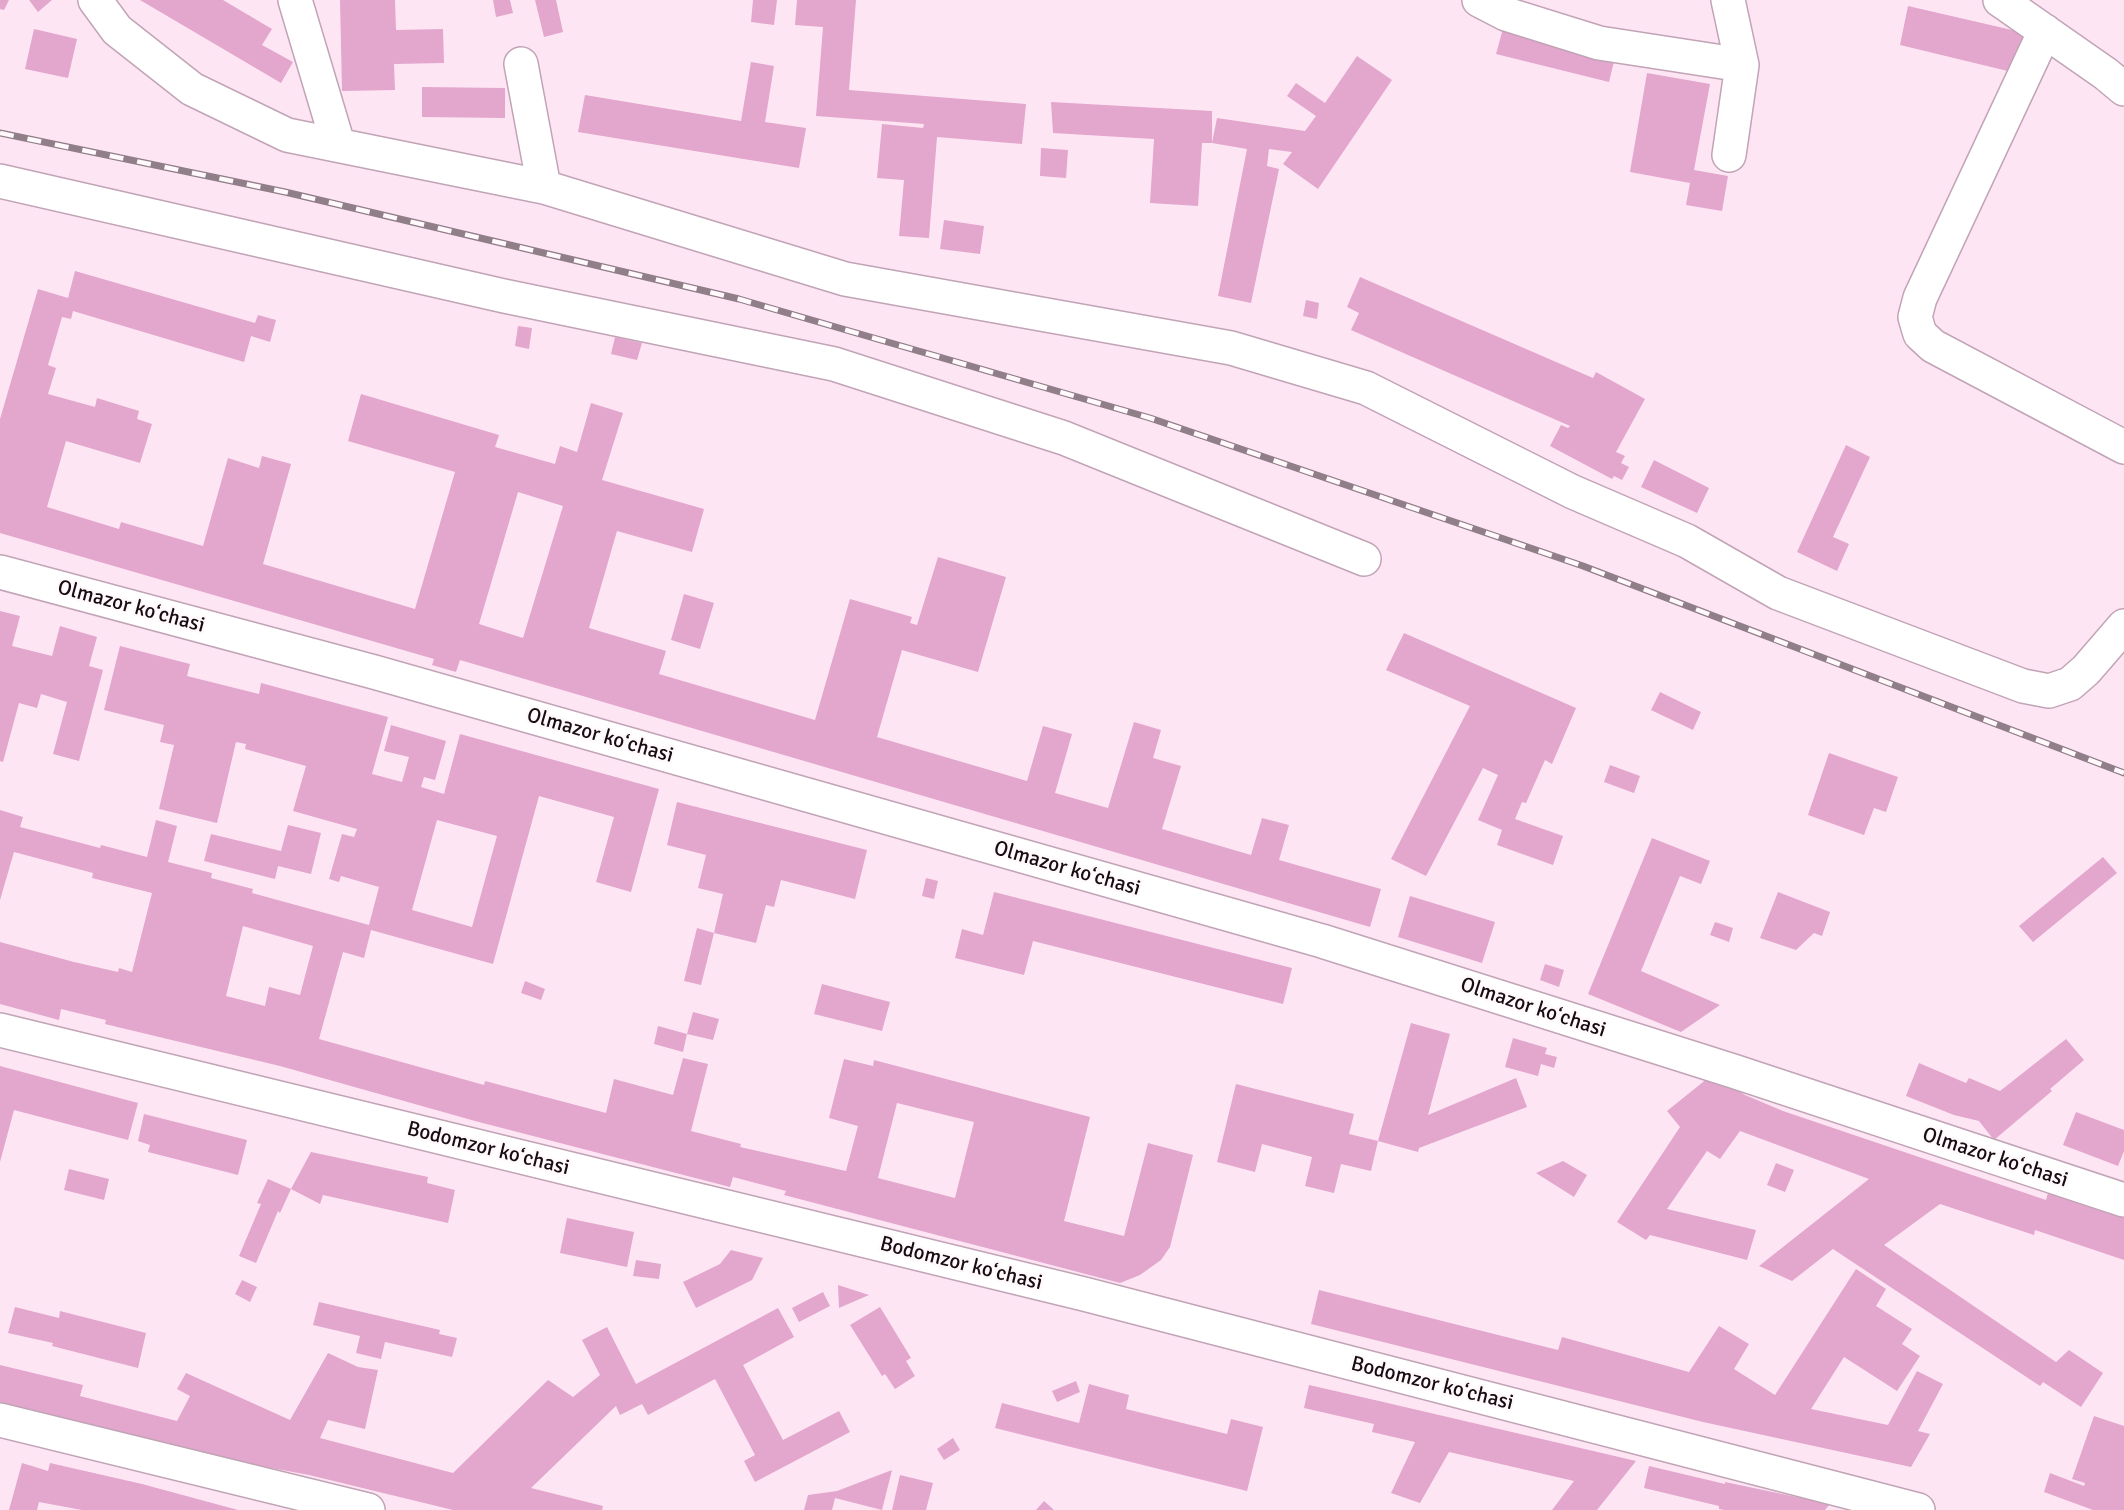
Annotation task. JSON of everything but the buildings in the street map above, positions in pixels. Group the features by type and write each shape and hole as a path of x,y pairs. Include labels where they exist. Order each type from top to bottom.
{"street":[{"path":"95,0 117,30 192,89 286,135 544,188 845,279 1231,348 1366,388 1572,492 1687,541 1778,593 2024,686 2049,691 2070,684 2124,626"},
{"path":"295,0 338,144"},
{"path":"1479,0 1506,14 1599,43 1742,65"},
{"path":"1728,0 1742,65 1729,155"},
{"path":"2000,0 2124,88"},
{"path":"2045,31 1920,298 1915,318 1920,334 1934,346 2124,447"},
{"path":"521,64 544,188"},
{"path":"0,181 504,296 834,364 1064,438 1364,560"},
{"name":"Olmazor koʻchasi","path":"0,572 386,675 1322,941 1733,1071 2124,1200"},
{"name":"Bodomzor koʻchasi","path":"0,1030 1084,1294 1918,1510"},
{"path":"0,1420 368,1510"}],"railway":[{"path":"0,133 285,192 739,299 1150,418 1583,566 2124,773"}]}
